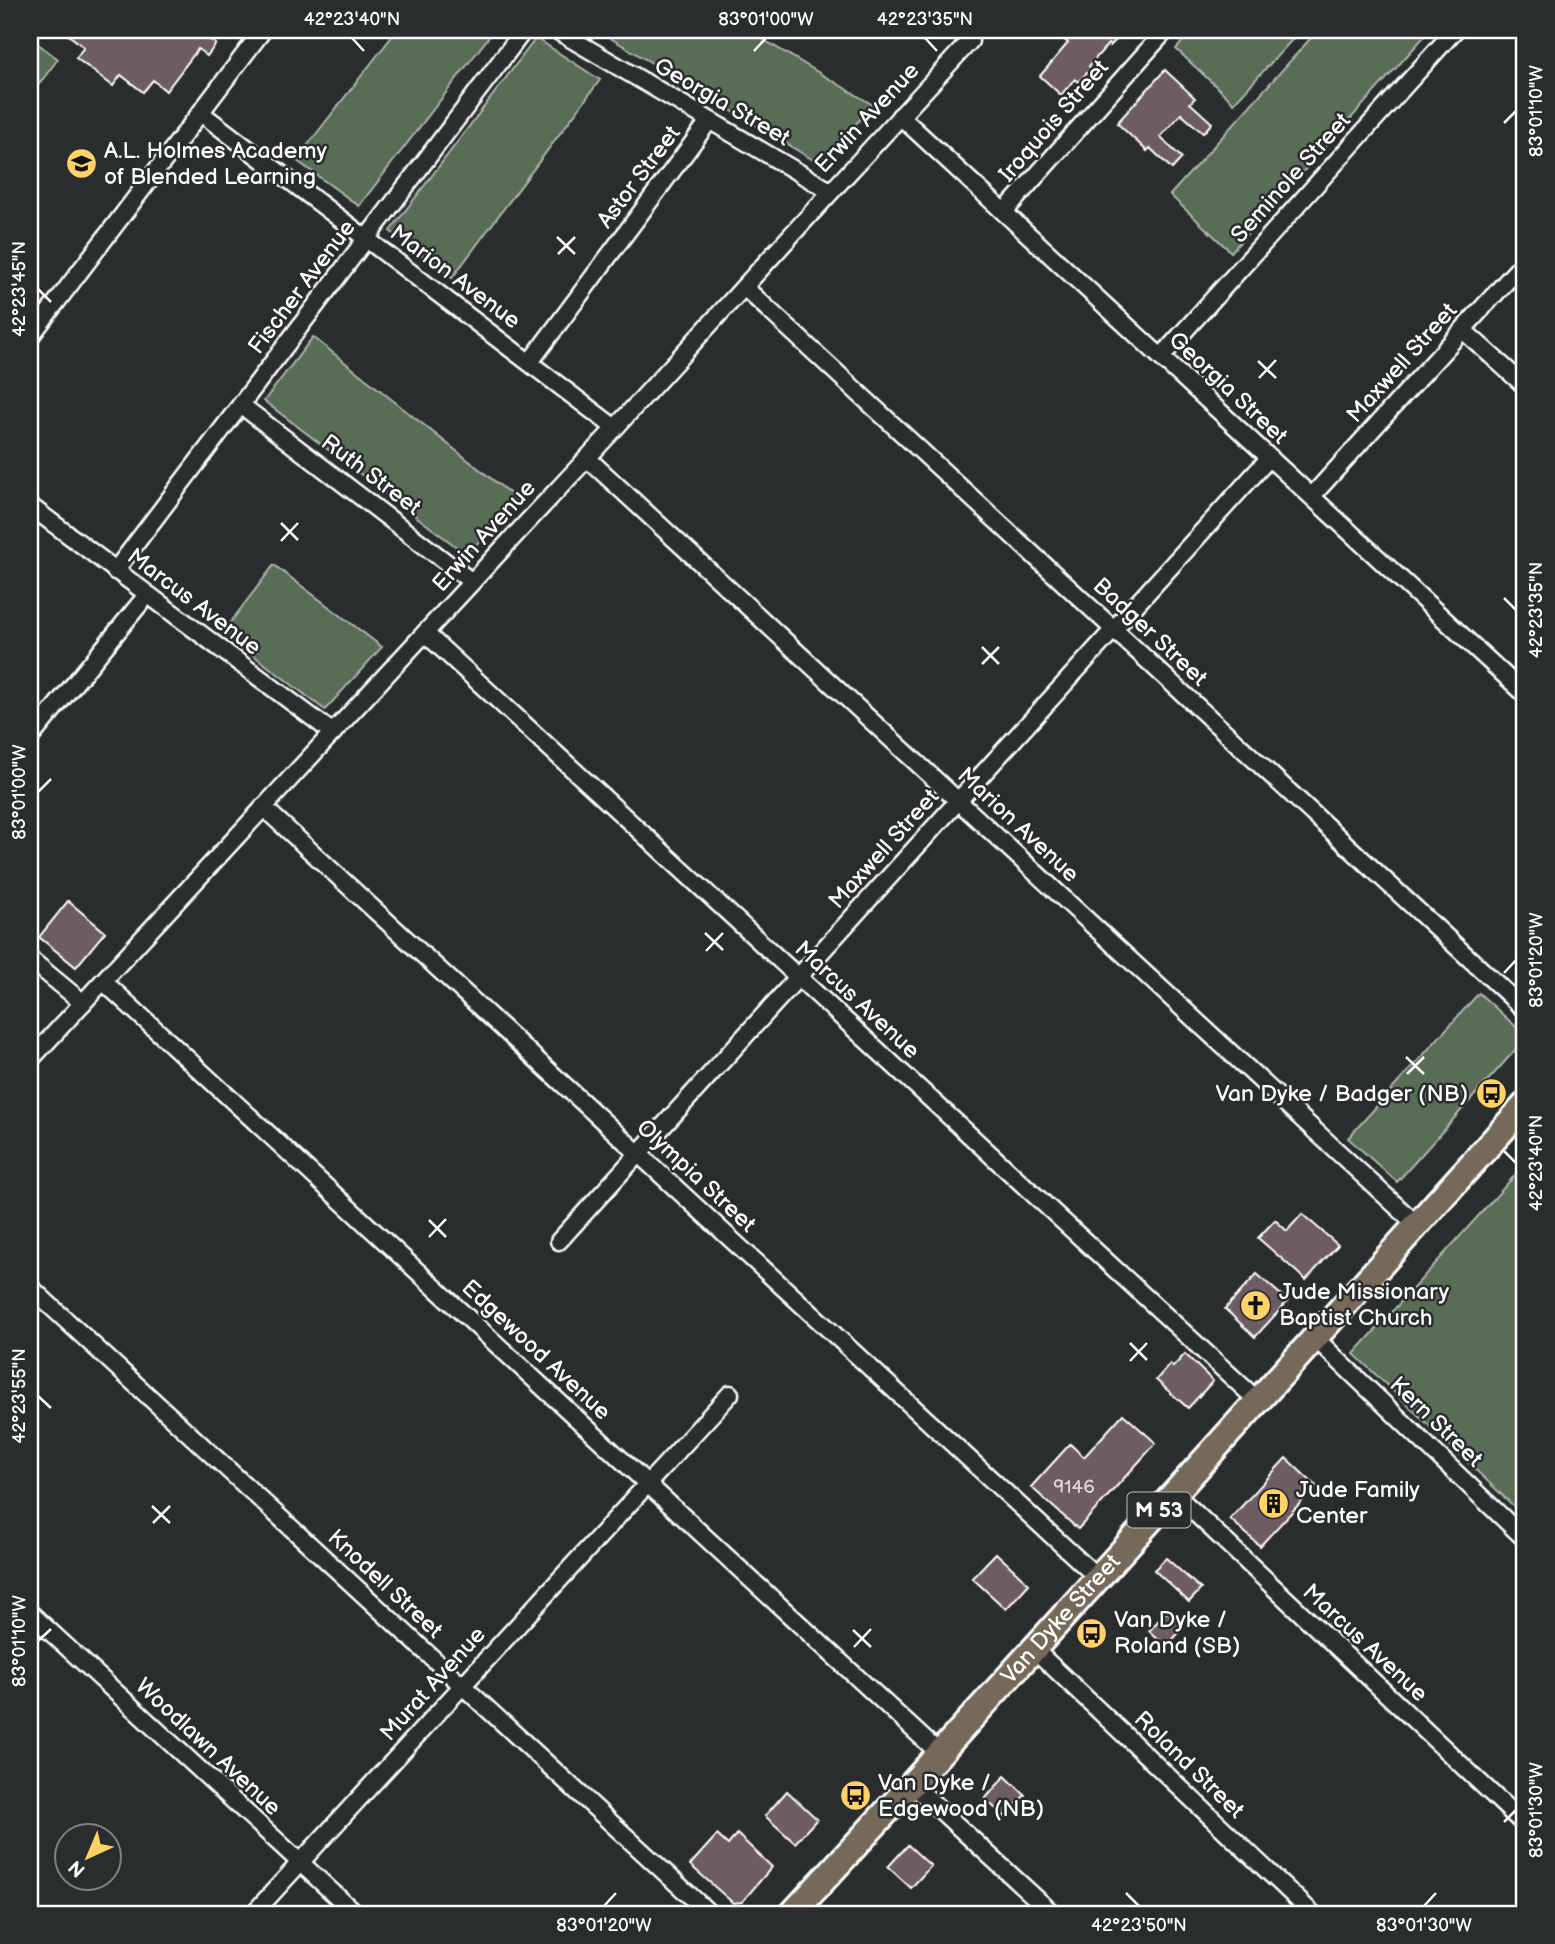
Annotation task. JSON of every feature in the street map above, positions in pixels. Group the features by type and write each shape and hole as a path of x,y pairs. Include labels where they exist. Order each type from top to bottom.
{"main road":[{"name":"Van Dyke Street","path":"792,1914 1525,1105"}],"street":[{"path":"30,337 263,30"},
{"name":"Fischer Avenue","path":"115,571 524,30"},
{"name":"Georgia Street","path":"556,30 830,191"},
{"name":"Iroquois Street","path":"1004,212 1166,30"},
{"name":"Seminole Street","path":"1161,357 1455,30"},
{"name":"Erwin Avenue","path":"30,1060 900,116 964,35"},
{"name":"Marion Avenue","path":"201,113 615,428"},
{"name":"Georgia Street","path":"900,116 1525,694"},
{"name":"Astor Street","path":"530,362 709,121"},
{"name":"Maxwell Street","path":"1312,496 1525,261"},
{"name":"Badger Street","path":"744,287 1525,1010"},
{"path":"1463,330 1525,386"},
{"name":"Ruth Street","path":"241,405 472,582"},
{"name":"Maxwell Street","path":"559,1241 1270,457"},
{"name":"Marion Avenue","path":"587,458 1417,1225"},
{"name":"Marcus Avenue","path":"30,506 333,733"},
{"path":"30,738 147,595"},
{"name":"Marcus Avenue","path":"425,633 1258,1401"},
{"name":"Olympia Street","path":"263,807 1098,1578"},
{"path":"30,959 83,1003"},
{"name":"Edgewood Avenue","path":"103,981 939,1753"},
{"name":"Knodell Street","path":"30,1287 710,1914"},
{"name":"Kern Street","path":"1315,1338 1525,1539"},
{"name":"Murat Avenue","path":"253,1914 730,1394"},
{"name":"Marcus Avenue","path":"1174,1493 1525,1825"},
{"name":"Woodlawn Avenue","path":"30,1613 356,1914"},
{"name":"Roland Street","path":"1034,1648 1313,1914"},
{"path":"912,1784 1053,1914"}],"green space":[{"path":"397,30 494,30 359,206 296,160"},
{"path":"597,30 747,30 873,105 820,164"},
{"path":"1193,30 1301,30 1234,103 1176,49"},
{"path":"1318,30 1430,30 1231,252 1170,195"},
{"path":"30,38 58,59 30,96"},
{"path":"536,38 600,80 452,278 390,231"},
{"path":"313,337 517,499 467,555 264,401"},
{"path":"274,565 382,647 325,710 223,632"},
{"path":"1479,993 1525,1035 1525,1039 1397,1182 1348,1138"},
{"path":"1525,1164 1525,1517 1354,1354"}],"building":[{"path":"62,30 213,30 207,38 216,44 207,56 198,49 166,91 153,80 143,92 121,75 113,86 76,58 84,47"},
{"path":"1053,30 1126,30 1110,46 1108,44 1089,66 1091,69 1078,82 1075,79 1061,95 1040,76 1068,43"},
{"path":"1165,70 1195,98 1190,103 1212,123 1203,133 1181,114 1160,137 1182,158 1172,169 1150,148 1147,151 1117,123"},
{"path":"68,901 105,932 76,967 39,937"},
{"path":"1302,1214 1338,1245 1306,1280 1258,1238 1275,1220 1287,1231"},
{"name":"Jude Missionary Baptist Church","path":"1257,1274 1288,1301 1255,1337 1225,1309"},
{"path":"1185,1354 1213,1381 1188,1408 1156,1380 1170,1364 1173,1367"},
{"path":"1123,1414 1156,1443 1078,1529 1031,1487 1070,1444 1084,1457"},
{"name":"Jude Family Center","path":"1286,1458 1316,1486 1260,1546 1230,1519"},
{"path":"996,1553 1029,1584 1006,1609 972,1578"},
{"path":"1166,1558 1201,1589 1189,1602 1154,1570"},
{"path":"1167,1611 1184,1627 1166,1647 1149,1631"},
{"path":"1005,1776 1025,1795 1005,1817 985,1799"},
{"path":"787,1791 817,1819 795,1843 765,1816"},
{"path":"737,1834 772,1867 742,1902 733,1903 690,1865 717,1835 728,1845"},
{"path":"908,1845 931,1866 911,1888 888,1867"}],"place":[{"name":"A.L. Holmes Academy of Blended Learning","path":"81,164"},
{"name":"Van Dyke / Badger (NB)","path":"1491,1094"},
{"name":"Jude Missionary Baptist Church","path":"1256,1305"},
{"name":"Jude Family Center","path":"1273,1503"},
{"name":"Van Dyke / Roland (SB)","path":"1091,1633"},
{"name":"Van Dyke / Edgewood (NB)","path":"855,1796"}]}
